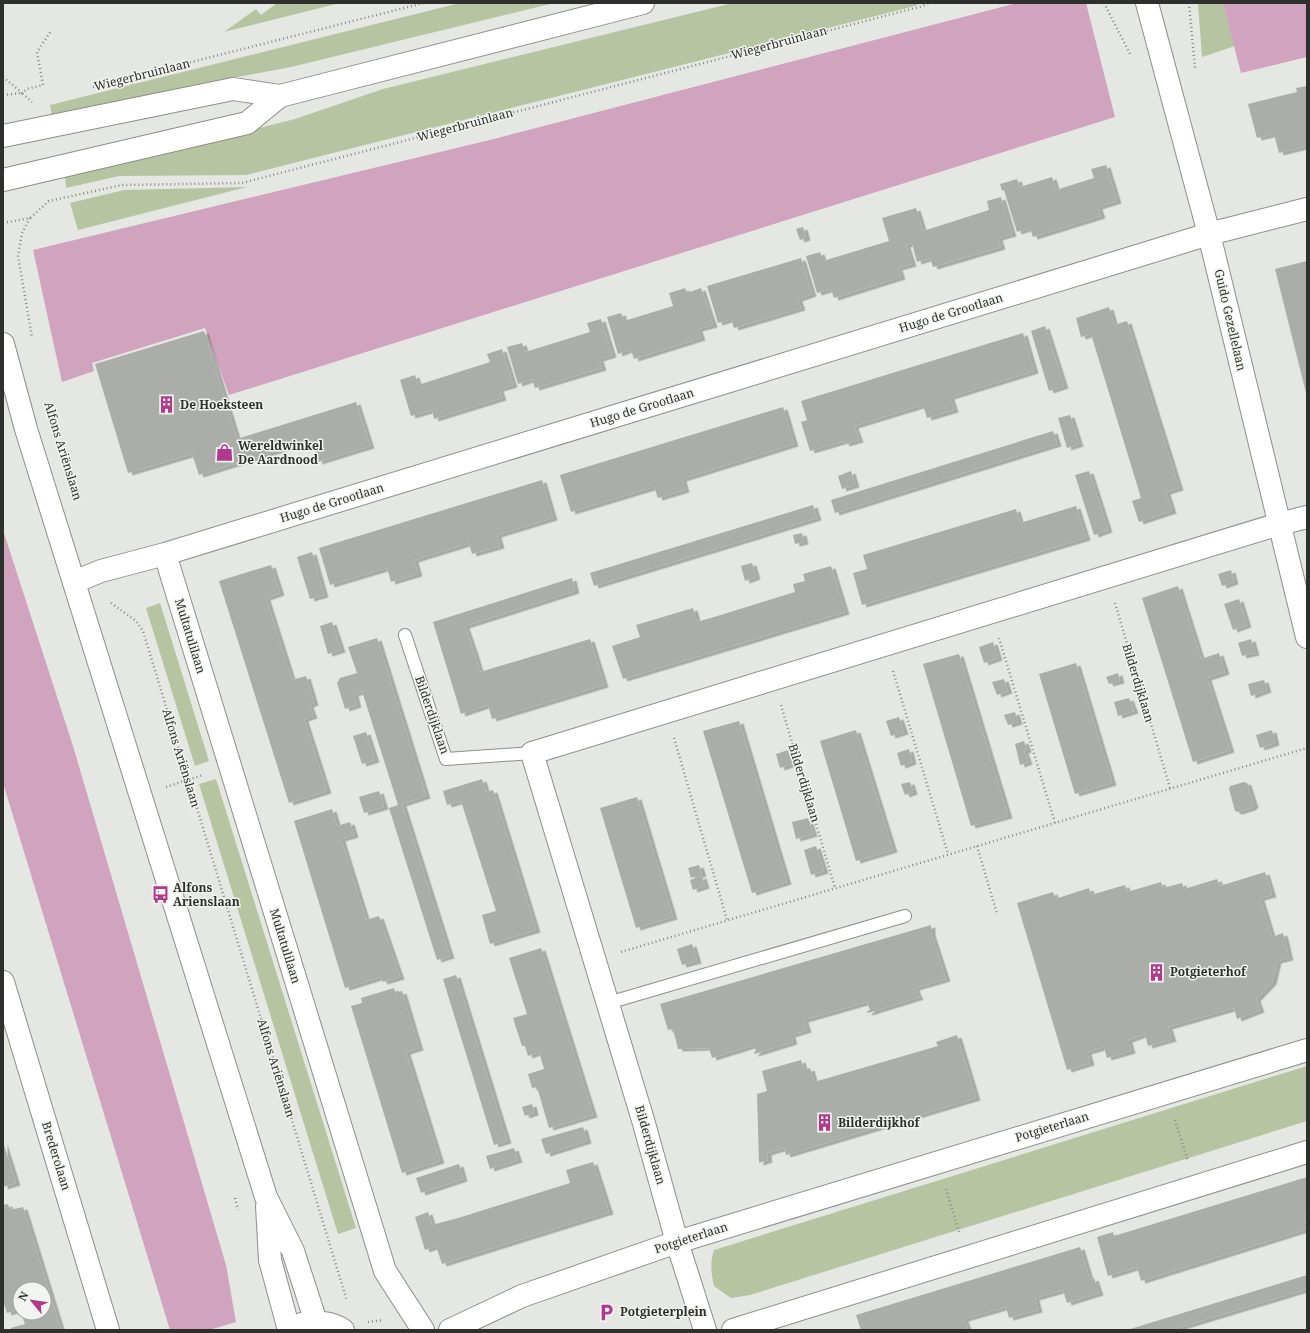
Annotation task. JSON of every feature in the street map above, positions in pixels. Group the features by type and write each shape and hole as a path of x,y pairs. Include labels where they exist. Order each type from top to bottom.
{"street":[{"path":"3,136 233,88 280,96 641,3"},
{"name":"Guido Gezellelaan","path":"1147,3 1209,234 1307,637"},
{"path":"3,180 247,123 280,96"},
{"name":"Hugo de Grootlaan","path":"74,582 101,572 165,554 1209,234 1307,209"},
{"path":"3,344 26,429 266,1197 293,1251 316,1322"},
{"name":"Bilderdijklaan","path":"705,1330 677,1242 595,960 532,753 1279,524 1307,517"},
{"name":"Multatulilaan","path":"165,554 385,1271 423,1330"},
{"name":"Brederolaan","path":"3,982 108,1330"},
{"name":"Potgieterlaan","path":"450,1330 522,1296 677,1242 1307,1050"},
{"path":"733,1330 1307,1152"},
{"path":"266,1197 270,1260 290,1330 302,1324 316,1322 328,1323 343,1330"}],"lane":[{"name":"Bilderdijklaan","path":"405,635 446,759 532,753"},
{"path":"608,1004 905,916"}],"path":[{"name":"Wiegerbruinlaan","path":"86,89 424,3"},
{"name":"Wiegerbruinlaan","path":"30,218 49,201 122,185 242,183 923,6 928,3"},
{"path":"3,95 22,94 27,89 43,85 37,52 51,32"},
{"path":"3,77 32,103 40,101"},
{"path":"3,223 30,218"},
{"path":"30,218 22,233 18,256 33,343"},
{"name":"Alfons Ariënslaan","path":"101,572 109,602 136,621 143,631 348,1301"},
{"name":"Bilderdijklaan","path":"1107,577 1170,788"},
{"path":"992,612 1055,823"},
{"path":"886,644 948,854"},
{"name":"Bilderdijklaan","path":"773,679 836,888"},
{"path":"666,712 727,920"},
{"path":"595,960 1307,748"},
{"path":"162,788 230,764"},
{"path":"978,846 997,914"},
{"path":"1167,1092 1196,1186"},
{"path":"938,1162 967,1257"}],"green space":[{"path":"277,3 340,3 224,32 256,9 261,15"},
{"path":"460,3 554,3 291,67 200,84 52,116 50,105"},
{"path":"733,3 920,3 915,6 246,175 119,176 66,188 65,177 295,119 383,89"},
{"path":"1198,3 1223,3 1235,46 1202,57"},
{"path":"247,187 78,230 70,203 124,190"},
{"path":"160,603 209,761 195,766 146,608"},
{"path":"216,779 356,1228 338,1234 199,784"},
{"path":"1307,1066 1307,1121 750,1295 731,1298 714,1286 711,1268 714,1250"}],"shaded area":[{"path":"1017,3 1086,3 1115,117 229,395 205,328 92,363 94,371 62,382 33,250 494,139"},
{"path":"1223,3 1307,3 1307,57 1241,73"},
{"path":"3,530 73,746 226,1265 236,1322 209,1330 170,1330 3,783"}],"building":[{"path":"1307,86 1307,146 1279,153 1274,134 1257,138 1248,104 1297,92 1296,88"},
{"path":"1106,165 1117,201 1098,207 1101,216 1033,237 1030,228 1017,232 1004,190 1002,191 1000,184 1017,179 1020,187 1052,177 1056,190 1094,178 1091,169"},
{"path":"1001,197 1012,234 998,238 1001,247 933,267 930,258 917,262 912,243 906,245 912,264 898,268 901,277 834,298 831,289 817,293 806,256 820,252 823,261 889,241 882,218 916,208 923,231 989,210 987,201"},
{"path":"803,227 806,238 800,240 796,229"},
{"path":"801,258 812,294 798,299 801,308 734,328 731,319 718,323 707,286"},
{"path":"1307,261 1307,392 1306,393 1275,269"},
{"path":"685,288 687,293 701,288 713,325 698,329 701,338 634,359 631,349 618,354 607,317 621,313 624,321 673,306 669,293"},
{"path":"1109,307 1114,325 1127,321 1179,488 1166,492 1172,511 1139,522 1132,501 1141,498 1091,334 1081,337 1076,318"},
{"path":"601,319 612,355 599,359 602,368 535,388 532,379 518,384 507,347 522,343 525,352 590,332 587,323"},
{"path":"1045,326 1064,386 1049,391 1031,331"},
{"name":"De Hoeksteen","path":"204,331 237,439 356,402 370,446 318,462 312,440 199,475 192,454 128,473 95,364"},
{"path":"1023,333 1034,371 950,397 954,410 927,418 923,405 854,426 859,440 845,444 844,441 810,451 801,422 807,420 801,401"},
{"path":"502,349 513,385 499,389 502,398 434,419 432,410 411,416 400,380 415,375 418,385 490,362 487,354"},
{"path":"783,407 794,444 682,479 685,490 658,498 654,487 571,512 560,475"},
{"path":"1070,415 1079,444 1067,448 1058,418"},
{"path":"1053,431 1057,444 835,513 831,500"},
{"path":"851,471 855,485 842,489 838,476"},
{"path":"1089,471 1108,530 1094,535 1075,475"},
{"path":"542,480 553,518 497,535 500,546 472,554 469,543 414,560 418,574 391,582 387,568 330,585 319,548"},
{"path":"813,505 817,518 594,586 590,573"},
{"path":"1076,506 1086,538 862,605 853,573 867,569 863,555 1016,509 1020,523"},
{"path":"802,533 804,542 795,544 793,535"},
{"path":"312,552 324,595 310,599 297,557"},
{"path":"752,563 756,577 745,581 741,566"},
{"path":"271,565 280,593 266,598 292,680 306,676 314,703 309,705 313,716 304,719 327,791 289,803 219,581"},
{"path":"831,566 845,612 623,679 612,646 640,637 636,625 693,608 697,622 724,614 795,592 793,584 805,581 803,574"},
{"path":"1231,570 1234,582 1222,586 1218,574"},
{"path":"572,578 575,591 465,626 480,672 590,639 604,685 492,719 488,705 461,714 433,622"},
{"path":"1178,586 1201,659 1219,653 1225,672 1207,678 1230,750 1193,762 1142,598"},
{"path":"1239,599 1247,625 1233,630 1224,604"},
{"path":"332,622 341,650 328,654 320,626"},
{"path":"377,638 426,796 402,804 450,956 437,960 389,808 398,805 362,691 354,694 357,705 345,709 337,683 340,678 357,673 348,647"},
{"path":"1251,639 1255,653 1242,656 1238,643"},
{"path":"993,642 998,658 984,663 979,647"},
{"path":"959,654 1008,816 971,826 923,664"},
{"path":"1076,663 1112,783 1075,794 1039,674"},
{"path":"1118,673 1120,681 1109,684 1106,677"},
{"path":"1004,679 1008,691 997,695 992,682"},
{"path":"1264,680 1267,690 1251,696 1248,684"},
{"path":"1129,698 1134,711 1118,716 1114,702"},
{"path":"1015,712 1018,722 1008,725 1004,715"},
{"path":"899,717 904,732 891,736 886,721"},
{"path":"739,721 787,882 752,893 703,731"},
{"path":"856,730 893,850 856,861 820,741"},
{"path":"1272,730 1275,743 1260,748 1256,735"},
{"path":"366,732 375,760 362,764 353,736"},
{"path":"1024,741 1027,750 1024,751 1028,762 1020,765 1015,744"},
{"path":"909,749 912,762 901,766 897,753"},
{"path":"788,750 792,764 780,768 776,754"},
{"path":"482,779 486,792 493,790 536,930 490,944 482,915 496,911 461,801 447,805 443,791"},
{"path":"910,782 913,792 905,795 901,784"},
{"path":"1244,782 1247,783 1254,805 1251,808 1238,812 1235,811 1229,789 1230,786"},
{"path":"379,791 384,807 364,813 359,797"},
{"path":"637,797 673,917 636,928 600,808"},
{"path":"332,809 337,826 350,822 354,835 341,839 366,920 379,916 400,977 383,982 381,977 345,988 294,821"},
{"path":"808,818 813,834 796,839 792,822"},
{"path":"816,846 824,871 811,875 804,850"},
{"path":"699,865 702,874 691,878 688,868"},
{"name":"Potgieterhof","path":"1265,872 1272,895 1260,898 1272,937 1283,933 1289,958 1277,961 1272,982 1256,999 1260,1010 1237,1019 1234,1008 1168,1027 1172,1039 1148,1046 1145,1034 1128,1040 1131,1051 1107,1058 1104,1047 1087,1052 1090,1063 1067,1070 1017,903 1053,892 1055,899 1089,888 1091,895 1125,885 1127,892 1161,882 1163,888 1182,883 1184,889 1217,879 1220,886"},
{"path":"702,876 705,886 693,890 690,880"},
{"path":"931,925 931,933 946,979 915,988 918,996 920,997 868,1013 867,1011 870,1010 867,1002 804,1020 807,1030 791,1035 793,1042 754,1054 756,1051 754,1045 712,1058 709,1048 678,1049 673,1029 668,1030 660,1004"},
{"path":"692,944 697,961 682,965 677,949"},
{"path":"541,948 593,1115 549,1128 537,1087 532,1088 528,1074 544,1069 539,1052 528,1056 525,1046 522,1046 513,1018 527,1014 509,958"},
{"path":"456,975 507,1141 494,1145 443,979"},
{"path":"394,988 395,993 402,991 419,1048 406,1052 440,1161 402,1173 351,1006 362,1003 361,998"},
{"name":"Bilderdijkhof","path":"957,1035 976,1098 786,1155 784,1148 767,1153 768,1160 759,1163 757,1094 767,1091 762,1071 801,1060 804,1070 810,1068 814,1082 938,1046 936,1042"},
{"path":"532,1104 534,1113 525,1116 522,1107"},
{"path":"583,1127 587,1141 546,1154 541,1139"},
{"path":"3,1142 16,1183 3,1187"},
{"path":"514,1148 518,1160 490,1169 486,1156"},
{"path":"593,1162 609,1212 442,1264 436,1246 425,1250 415,1217 428,1212 432,1225 458,1218 570,1183 566,1170"},
{"path":"459,1164 463,1179 421,1193 416,1178"},
{"path":"1307,1177 1307,1214 1304,1215 1307,1229 1141,1281 1137,1267 1108,1276 1097,1237 1113,1232 1114,1236"},
{"path":"8,1204 10,1210 23,1207 46,1281 12,1281 12,1311 7,1313 3,1301 3,1205"},
{"path":"1080,1247 1090,1280 1094,1278 1099,1293 1067,1303 1063,1290 1035,1298 1038,1310 1009,1318 1006,1307 964,1319 968,1330 861,1330 856,1315"},
{"path":"1307,1275 1307,1289 1171,1330 1127,1330"},
{"path":"52,1301 61,1330 12,1330 11,1328 25,1324 24,1321 52,1321"}],"place":[{"name":"De Hoeksteen","path":"167,405"},
{"name":"Wereldwinkel De Aardnood","path":"225,453"},
{"name":"Alfons Arienslaan","path":"160,895"},
{"name":"Potgieterhof","path":"1157,972"},
{"name":"Bilderdijkhof","path":"825,1123"},
{"name":"Potgieterplein","path":"607,1312"}]}
